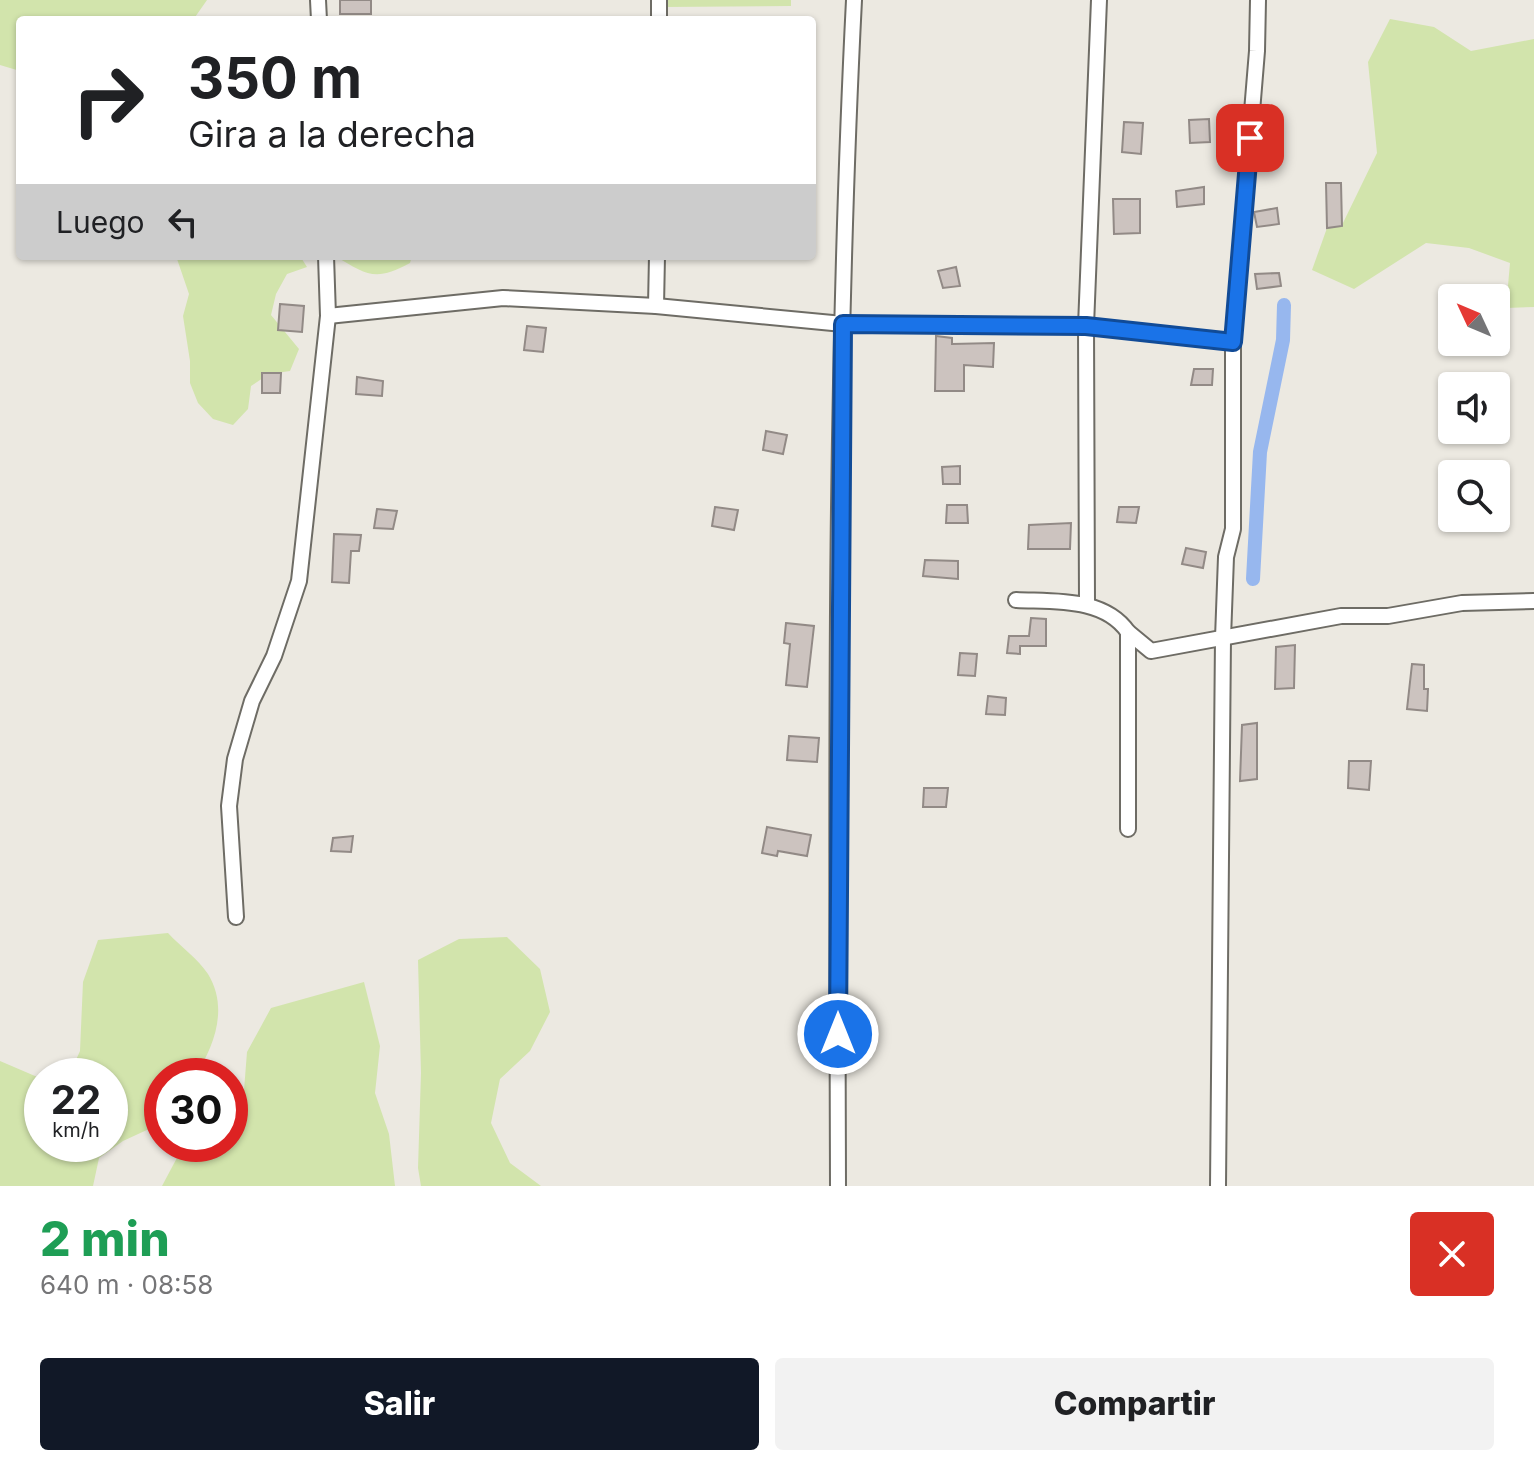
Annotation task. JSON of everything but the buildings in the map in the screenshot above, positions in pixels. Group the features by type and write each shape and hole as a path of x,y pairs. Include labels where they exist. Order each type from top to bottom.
{"street":[{"path":"838,1186 837,852 843,324 854,0"},
{"path":"1087,604 1086,326 1099,0"},
{"path":"1218,1186 1223,638 1226,557 1233,529 1233,342 1257,51 1258,0"},
{"path":"236,917 229,806 235,759 252,701 274,656 299,581 328,316 326,260"},
{"path":"656,306 657,260"},
{"path":"328,316 503,298 656,306 843,324 1086,326 1233,342"},
{"path":"1016,600 1087,604 1114,619 1151,651 1341,616 1388,616 1462,603 1534,601"},
{"path":"1128,632 1128,829"}],"green space":[{"path":"0,0 207,0 196,16 16,16 16,70 0,65"},
{"path":"663,0 791,0 791,6 663,7"},
{"path":"1390,19 1434,27 1471,51 1534,39 1534,307 1510,308 1510,263 1469,248 1426,243 1354,289 1312,270 1327,228 1342,225 1377,153 1368,62"},
{"path":"177,260 303,260 307,267 287,274 276,294 271,315 299,349 290,371 269,374 251,386 248,409 233,425 213,419 198,403 190,383 183,316 189,294"},
{"path":"342,260 411,260 388,273 371,274"},
{"path":"168,933 208,974 218,1000 216,1027 205,1058 144,1058 144,1131 128,1139 128,1058 77,1058 80,1051 83,982 98,940"},
{"path":"507,937 540,969 550,1012 530,1051 500,1079 491,1123 510,1163 541,1186 421,1186 418,1168 421,1073 418,960 459,939"},
{"path":"364,982 380,1046 375,1093 389,1134 395,1186 162,1186 175,1162 248,1162 247,1052 271,1008"},
{"path":"0,1061 24,1071 24,1162 98,1162 93,1186 0,1186"}],"waterway":[{"path":"1253,579 1260,452 1283,340 1284,305"}],"route":[{"path":"838,1034 843,324 1086,326 1233,342 1250,138"}]}
